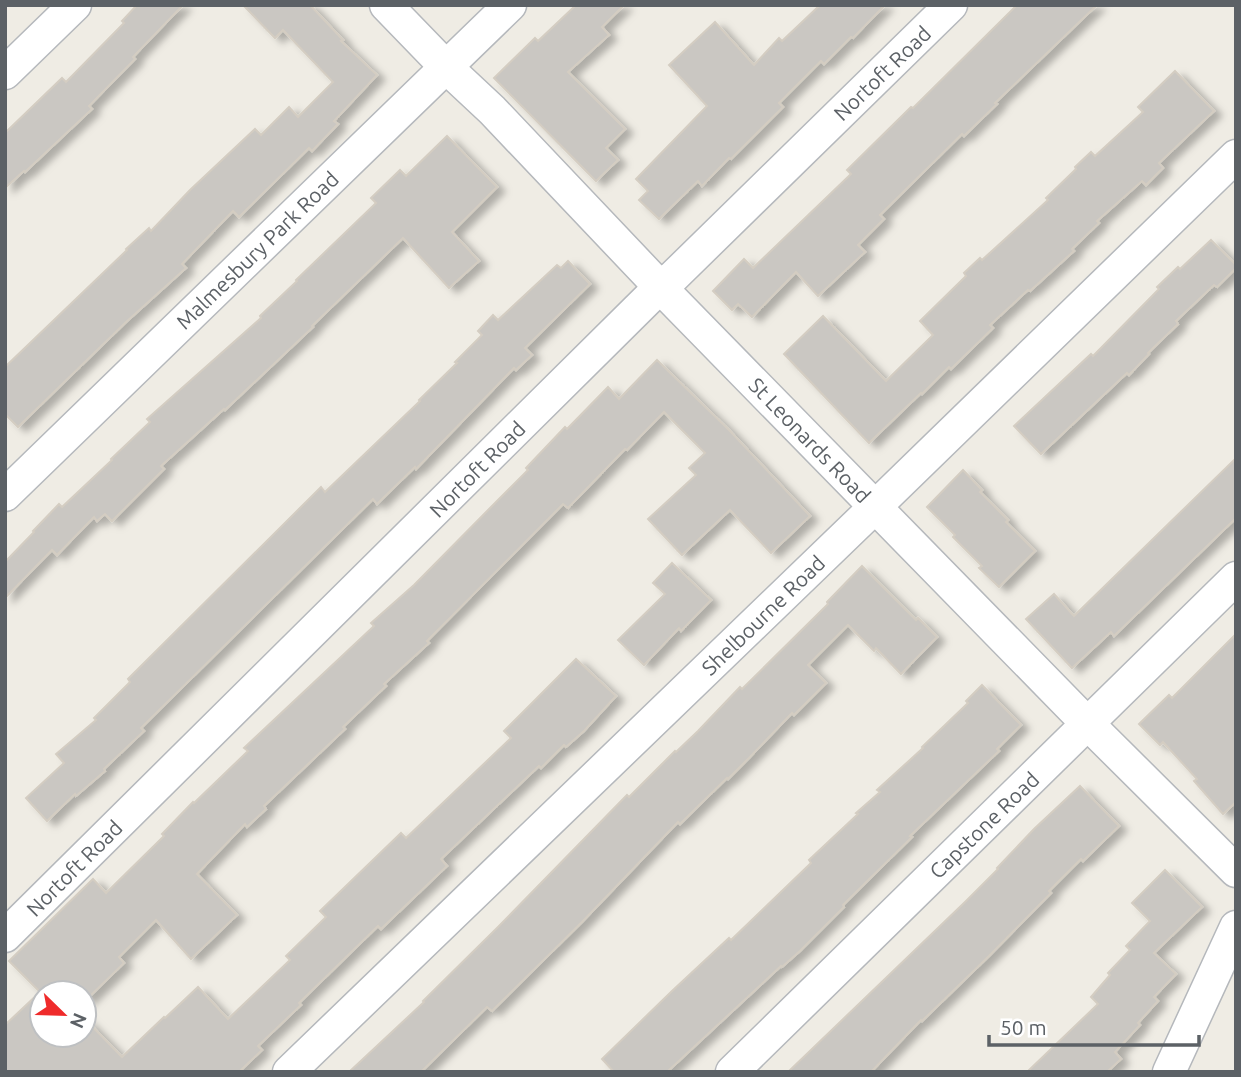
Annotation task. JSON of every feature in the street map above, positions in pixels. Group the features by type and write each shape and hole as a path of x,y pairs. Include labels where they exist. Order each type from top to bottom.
{"street":[{"path":"5,73 75,5"},
{"name":"St Leonards Road","path":"386,5 492,110 875,507 1236,871"},
{"name":"Malmesbury Park Road","path":"5,495 510,5"},
{"name":"Nortoft Road","path":"5,936 660,287 951,5"},
{"name":"Shelbourne Road","path":"289,1072 1236,156"},
{"name":"Capstone Road","path":"732,1072 1236,578"},
{"path":"1169,1072 1236,927"}],"building":[{"path":"137,5 183,5 89,106 92,109 5,188 5,133 62,78 66,82 124,23 122,21"},
{"path":"243,5 310,5 343,40 341,41 377,75 334,121 338,124 312,151 309,148 239,217 233,211 182,264 186,268 18,427 5,414 5,367 126,249 149,228 151,231 255,129 261,135 289,107 298,117 333,82 283,30 275,38"},
{"path":"576,5 624,5 602,27 609,35 568,72 625,129 606,148 618,160 596,181 494,78 535,38 538,41"},
{"path":"820,5 885,5 853,38 824,64 821,61 779,103 783,107 731,159 702,186 698,181 659,219 639,200 648,191 636,179 707,106 669,65 715,22 754,65 779,38 782,41"},
{"path":"1017,5 1097,5 880,215 884,219 858,245 865,252 818,296 796,272 752,317 738,304 732,310 713,291 744,259 753,268 851,174 847,170"},
{"path":"1175,71 1214,111 1159,163 1163,168 1146,185 1142,181 1097,221 1099,223 1072,249 1074,251 990,325 993,328 951,369 949,367 869,443 784,354 823,316 886,381 933,335 920,321 966,276 964,273 1048,200 1046,198 1091,152 1095,156 1143,112 1138,107"},
{"path":"447,136 497,187 452,232 479,261 449,288 403,238 225,410 161,466 164,469 112,521 105,514 97,521 94,517 57,555 52,550 5,598 5,562 33,531 59,504 62,507 112,460 150,422 147,419 261,318 296,280 376,203 371,198 400,170 406,176"},
{"path":"1211,240 1236,268 1176,321 1178,324 1129,375 1127,373 1041,454 1014,426 1091,354 1093,356 1159,289 1157,287"},
{"path":"568,261 590,284 525,348 532,355 516,370 514,368 416,469 415,467 377,504 373,499 141,728 144,731 104,769 105,771 76,796 75,794 47,821 26,798 64,763 56,754 96,720 94,718 130,682 128,679 321,487 325,492 420,401 482,335 478,331 493,315 498,320 557,265 561,268"},
{"path":"657,360 729,430 810,516 771,553 730,510 682,555 648,519 696,475 689,468 705,453 664,412 568,508 563,504 427,641 429,643 384,684 386,686 343,727 345,729 264,806 266,809 247,827 245,824 197,874 237,915 191,959 156,920 119,957 124,963 98,988 98,979 28,980 9,961 93,879 106,893 164,836 162,834 193,802 248,751 244,748 374,626 371,623 414,585 528,470 526,468 565,427 567,429 608,387 619,399"},
{"path":"1236,458 1236,518 1114,636 1111,632 1072,668 1026,619 1054,594 1074,616"},
{"path":"963,470 1008,520 1006,522 1035,551 999,587 979,568 982,566 927,507"},
{"path":"672,563 711,600 681,631 679,628 644,665 618,640 665,594 653,583"},
{"path":"862,566 937,637 901,674 876,648 874,651 848,625 808,665 826,683 794,715 792,713 728,779 680,824 678,822 492,1011 487,1007 421,1072 349,1072 424,1002 627,795 629,797 740,687 742,689 828,604"},
{"path":"1236,634 1236,802 1223,814 1194,781 1197,779 1163,742 1160,745 1139,724 1169,695 1172,698"},
{"path":"576,659 616,696 584,731 566,747 564,745 541,768 539,766 441,859 447,866 381,929 378,926 299,1003 301,1005 258,1046 262,1050 239,1072 5,1072 5,1025 28,1003 28,1049 98,1049 98,1032 122,1057 198,987 228,1019 290,960 286,956 326,917 320,911 401,833 406,838 511,738 504,731"},
{"path":"982,685 1021,725 997,749 999,751 910,836 912,837 800,951 667,1072 614,1072 602,1059 811,863 809,860 968,703 966,701"},
{"path":"1080,786 1119,826 1083,861 1081,859 989,956 871,1072 788,1072 965,902 1034,829"},
{"path":"1165,870 1202,907 1154,953 1176,974 1154,997 1158,1001 1115,1052 1121,1059 1107,1072 1027,1072 1098,1004 1091,997 1110,975 1108,973 1130,950 1126,946 1150,921 1132,903"}]}
